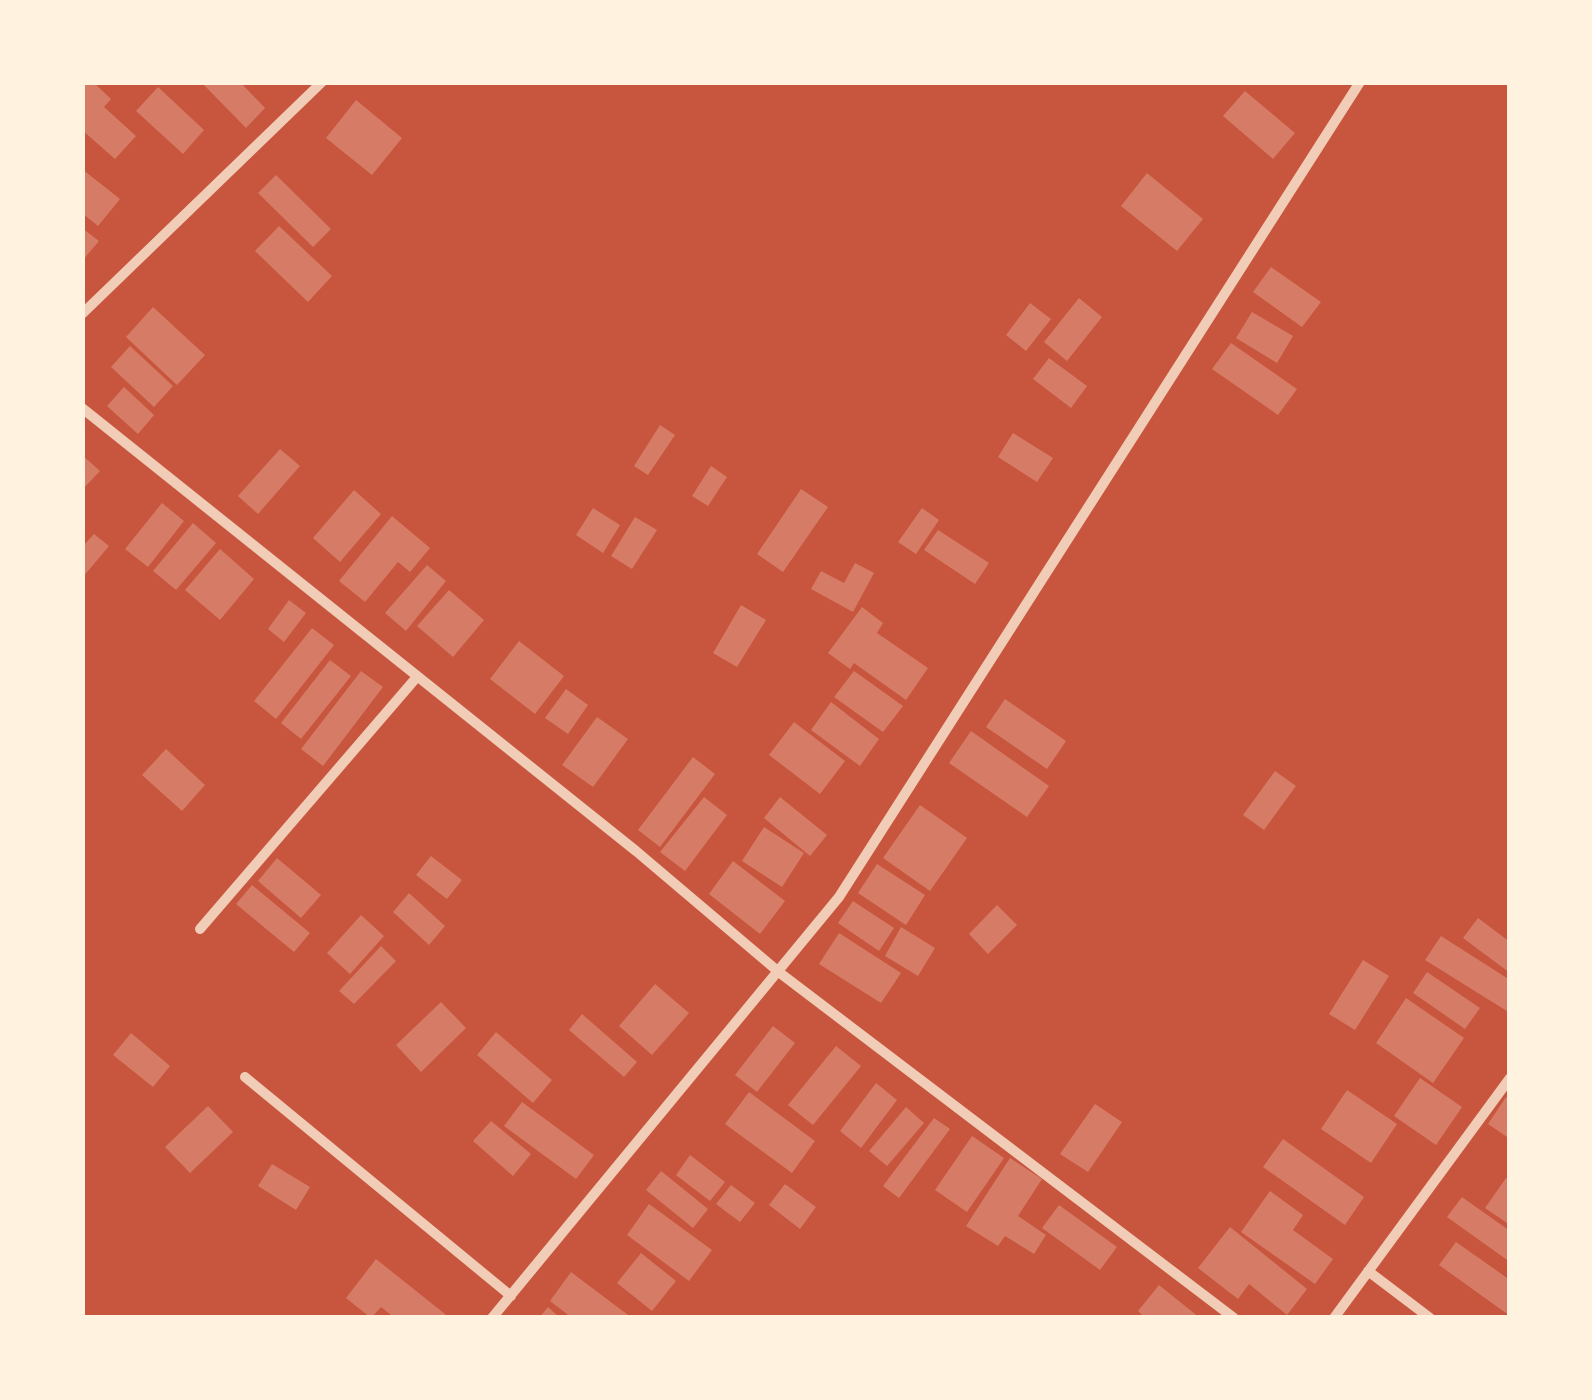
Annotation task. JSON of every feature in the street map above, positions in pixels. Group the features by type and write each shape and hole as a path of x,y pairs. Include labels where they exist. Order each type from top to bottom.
{"street":[{"path":"82,314 322,82"},
{"path":"492,1318 780,973 896,814 1360,82"},
{"path":"82,408 636,851 780,973 1234,1318"},
{"path":"200,929 416,678"},
{"path":"245,1077 510,1296"},
{"path":"1334,1318 1510,1078"},
{"path":"1368,1271 1430,1318"}],"building":[{"path":"82,82 93,82 111,99 104,107 136,136 115,159 82,130"},
{"path":"201,82 240,82 265,108 246,128"},
{"path":"158,87 204,130 183,154 136,111"},
{"path":"1245,91 1295,133 1273,159 1223,116"},
{"path":"356,100 402,138 372,175 326,138"},
{"path":"82,169 120,199 98,226 82,213"},
{"path":"1147,173 1203,219 1177,251 1121,206"},
{"path":"276,175 331,229 313,247 258,193"},
{"path":"279,226 332,276 308,302 255,251"},
{"path":"82,228 99,241 82,261"},
{"path":"1271,267 1321,302 1302,327 1253,292"},
{"path":"1079,298 1102,317 1067,361 1044,342"},
{"path":"1030,303 1051,319 1026,351 1006,335"},
{"path":"153,307 205,355 177,385 126,337"},
{"path":"1252,312 1293,336 1277,363 1236,338"},
{"path":"1231,343 1297,389 1278,415 1212,369"},
{"path":"130,346 173,386 154,407 111,367"},
{"path":"1049,358 1087,386 1071,408 1033,379"},
{"path":"124,387 154,415 138,434 107,406"},
{"path":"660,425 675,435 648,475 634,466"},
{"path":"1013,433 1053,458 1037,482 998,457"},
{"path":"280,449 300,466 258,514 238,496"},
{"path":"82,455 100,471 82,490"},
{"path":"711,466 727,477 708,506 692,496"},
{"path":"801,489 828,507 783,572 757,554"},
{"path":"354,490 381,514 340,562 313,538"},
{"path":"162,503 184,521 148,567 125,549"},
{"path":"593,508 620,525 603,553 576,535"},
{"path":"922,508 939,520 916,554 898,542"},
{"path":"392,516 430,548 410,572 398,562 365,602 339,581"},
{"path":"635,517 657,530 632,569 611,556"},
{"path":"193,523 216,543 176,590 153,571"},
{"path":"938,530 989,563 975,584 924,550"},
{"path":"94,534 109,546 82,578 82,547"},
{"path":"220,549 254,579 220,620 185,590"},
{"path":"855,563 874,573 853,612 811,589 821,571 844,583"},
{"path":"427,565 446,581 406,631 385,613"},
{"path":"449,590 484,620 453,657 417,626"},
{"path":"289,600 306,613 284,642 268,629"},
{"path":"741,605 766,620 737,667 713,653"},
{"path":"862,607 883,623 877,633 928,668 906,700 854,663 850,669 828,653"},
{"path":"312,628 334,645 276,719 254,701"},
{"path":"519,641 564,676 535,714 490,679"},
{"path":"330,660 351,676 301,739 281,723"},
{"path":"361,671 383,687 323,766 301,749"},
{"path":"854,671 903,706 883,732 834,697"},
{"path":"566,689 588,705 568,734 545,718"},
{"path":"1005,699 1066,741 1047,769 986,727"},
{"path":"831,702 879,739 860,766 811,730"},
{"path":"597,717 628,739 593,787 562,765"},
{"path":"794,722 845,761 820,794 769,755"},
{"path":"971,731 1049,786 1027,817 949,763"},
{"path":"166,749 205,785 182,811 142,775"},
{"path":"693,757 715,774 660,847 638,830"},
{"path":"1275,771 1296,786 1264,830 1243,815"},
{"path":"704,797 727,815 685,871 660,852"},
{"path":"780,797 827,835 810,856 764,818"},
{"path":"920,805 967,838 930,891 883,858"},
{"path":"764,827 804,853 782,887 742,861"},
{"path":"431,856 462,880 447,899 416,875"},
{"path":"277,858 321,895 301,918 258,881"},
{"path":"733,861 785,901 760,934 709,894"},
{"path":"877,864 925,895 906,925 858,893"},
{"path":"252,885 310,933 294,952 236,904"},
{"path":"409,893 445,926 429,945 393,912"},
{"path":"853,901 894,928 879,951 838,923"},
{"path":"997,905 1017,925 988,954 969,934"},
{"path":"361,915 384,936 350,974 327,953"},
{"path":"1478,918 1510,942 1510,973 1463,938"},
{"path":"901,927 935,948 918,976 885,956"},
{"path":"839,933 901,973 881,1003 819,964"},
{"path":"1441,936 1510,980 1510,1013 1425,960"},
{"path":"381,946 396,961 354,1004 339,991"},
{"path":"1363,960 1389,976 1355,1030 1329,1014"},
{"path":"1427,972 1480,1008 1465,1029 1413,993"},
{"path":"655,984 689,1013 652,1055 619,1026"},
{"path":"1406,998 1464,1038 1433,1083 1376,1043"},
{"path":"441,1002 466,1028 421,1072 396,1045"},
{"path":"582,1014 637,1062 624,1077 569,1030"},
{"path":"773,1026 795,1043 757,1092 735,1075"},
{"path":"496,1032 552,1080 533,1103 477,1055"},
{"path":"131,1033 170,1066 153,1087 113,1055"},
{"path":"836,1046 861,1066 813,1125 788,1105"},
{"path":"1420,1078 1462,1107 1436,1145 1394,1116"},
{"path":"876,1083 897,1100 861,1148 840,1131"},
{"path":"1347,1090 1397,1124 1371,1163 1321,1129"},
{"path":"749,1092 815,1141 792,1173 725,1124"},
{"path":"1506,1097 1510,1099 1510,1139 1488,1124"},
{"path":"522,1102 594,1155 576,1179 504,1126"},
{"path":"1095,1104 1122,1122 1088,1172 1060,1154"},
{"path":"208,1106 233,1132 190,1173 165,1147"},
{"path":"906,1107 924,1123 887,1166 869,1151"},
{"path":"934,1118 950,1129 899,1198 883,1186"},
{"path":"491,1121 531,1154 513,1176 473,1141"},
{"path":"972,1136 1004,1158 967,1212 935,1190"},
{"path":"1283,1139 1364,1197 1345,1225 1263,1167"},
{"path":"690,1155 725,1182 710,1201 676,1175"},
{"path":"1010,1158 1042,1179 1018,1216 1046,1235 1034,1254 1005,1236 998,1246 966,1226"},
{"path":"272,1164 310,1187 296,1210 258,1186"},
{"path":"661,1171 708,1209 693,1228 646,1190"},
{"path":"1506,1178 1510,1181 1510,1225 1485,1208"},
{"path":"785,1184 816,1207 800,1229 769,1205"},
{"path":"731,1185 755,1203 740,1222 716,1204"},
{"path":"1270,1191 1303,1215 1293,1230 1333,1259 1315,1284 1241,1232"},
{"path":"1462,1197 1510,1231 1510,1262 1447,1217"},
{"path":"649,1204 712,1250 689,1281 627,1235"},
{"path":"1059,1205 1117,1247 1100,1270 1042,1228"},
{"path":"1230,1227 1307,1289 1287,1315 1249,1284 1238,1299 1198,1268"},
{"path":"1456,1242 1510,1280 1510,1316 1439,1265"},
{"path":"641,1253 676,1281 652,1311 617,1283"},
{"path":"376,1259 450,1318 395,1318 381,1307 371,1318 346,1298"},
{"path":"571,1272 632,1318 572,1318 550,1301"},
{"path":"1159,1285 1200,1318 1145,1318 1138,1311"},
{"path":"548,1307 560,1318 539,1318"}]}
